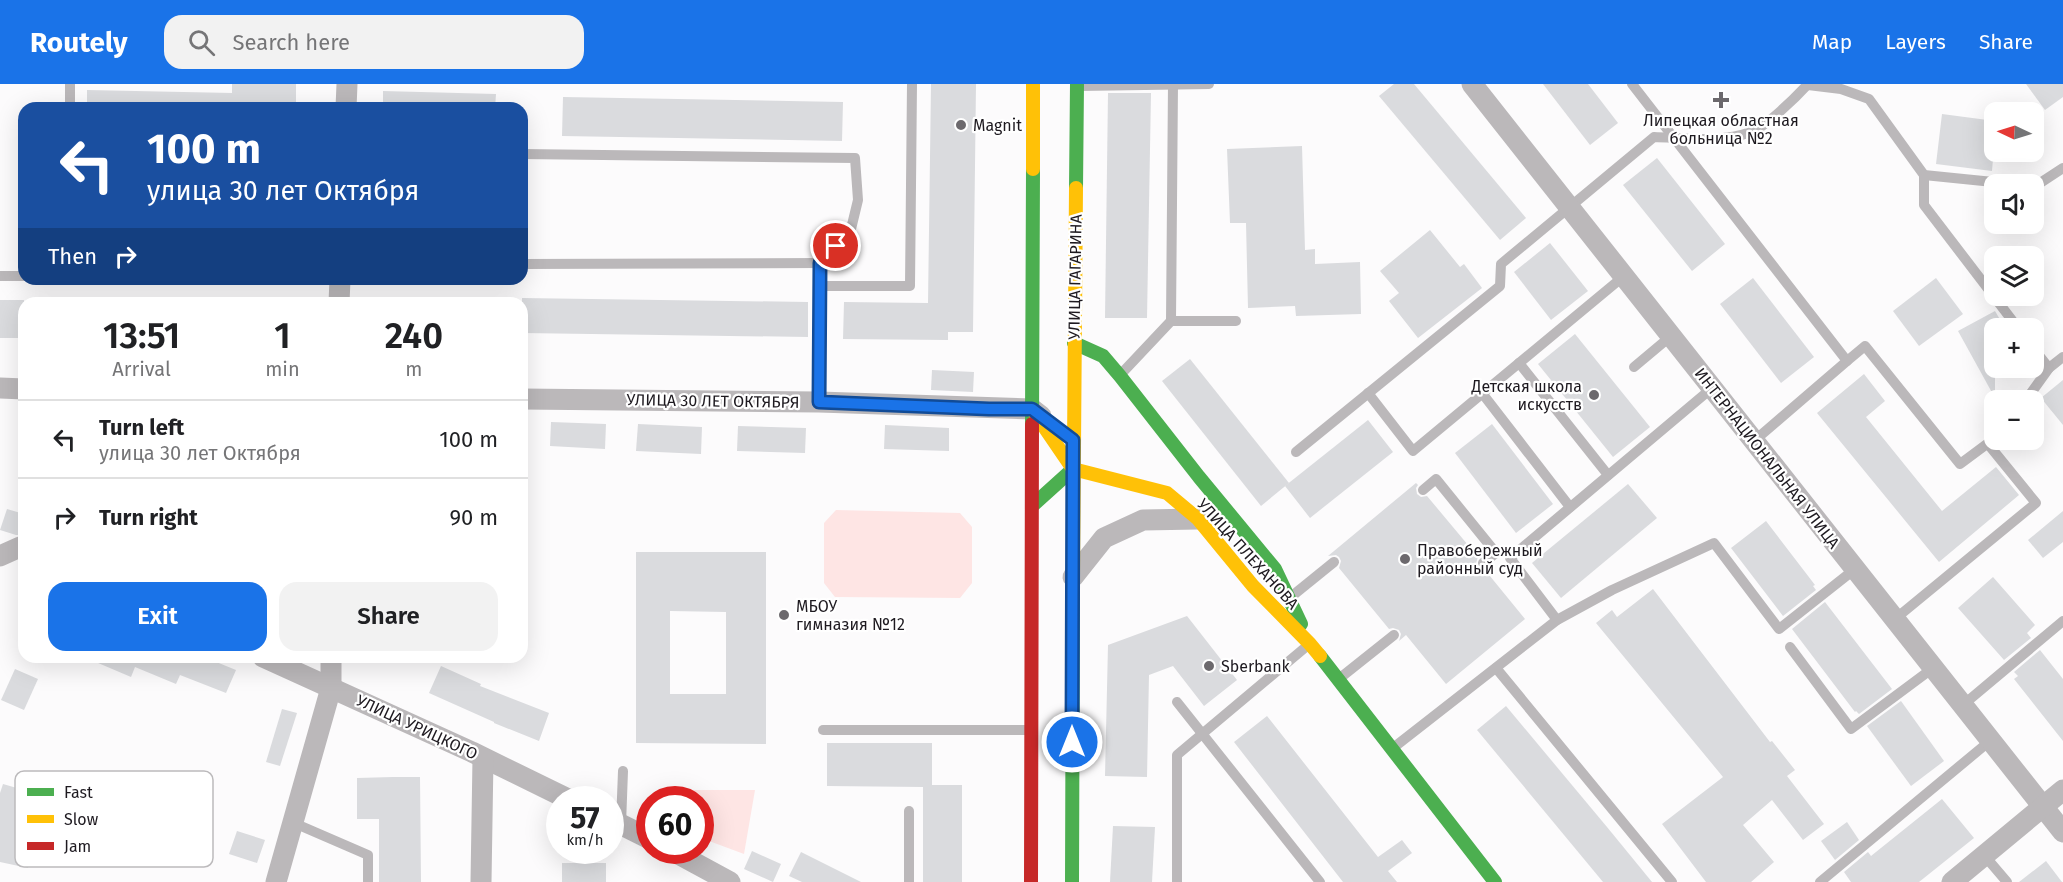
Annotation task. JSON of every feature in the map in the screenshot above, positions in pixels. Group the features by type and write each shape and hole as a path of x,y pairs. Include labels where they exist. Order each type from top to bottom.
{"main road":[{"path":"1031,882 1033,84"},
{"name":"УЛИЦА ГАГАРИНА","path":"1072,882 1077,85"},
{"name":"УЛИЦА ПЛЕХАНОВА","path":"1074,343 1103,356 1275,569 1310,644"},
{"path":"1032,409 1073,469"},
{"path":"1073,440 1092,451"},
{"path":"1032,506 1073,469 1117,465"},
{"name":"УЛИЦА ПЛЕХАНОВА","path":"1073,469 1167,493 1197,519 1253,586 1310,644 1495,882"},
{"name":"УЛИЦА ПЛЕХАНОВА","path":"1178,472 1199,477"}],"street":[{"path":"346,102 347,84"},
{"name":"ИНТЕРНАЦИОНАЛЬНАЯ УЛИЦА","path":"1472,84 2063,832"},
{"path":"0,388 18,389"},
{"name":"УЛИЦА 30 ЛЕТ ОКТЯБРЯ","path":"528,399 819,402 1032,409"},
{"path":"1032,409 1073,440"},
{"path":"1073,577 1104,538 1143,520 1197,519"},
{"path":"0,556 18,548"},
{"name":"УЛИЦА УРИЦКОГО","path":"276,663 546,788"},
{"path":"276,882 331,688 331,663"},
{"path":"481,882 483,758"},
{"path":"1952,882 2063,790"},
{"path":"696,864 730,882"}],"lane":[{"path":"70,84 70,102"},
{"path":"820,286 910,286 912,84"},
{"path":"1120,376 1171,321 1173,84"},
{"path":"1077,85 1209,84"},
{"path":"1632,84 1846,361"},
{"path":"1296,452 1500,286 1501,264 1654,137 1720,138 1753,132 1808,84 1841,89 1869,99 1924,175 1924,205 2010,318"},
{"path":"528,154 855,158 858,200 851,229 820,263 819,402"},
{"path":"2044,180 2063,168"},
{"path":"1924,175 1984,181"},
{"path":"528,264 820,263"},
{"path":"0,276 18,276"},
{"path":"1368,393 1413,451 1624,276"},
{"path":"1171,321 1236,321"},
{"path":"1634,367 1671,336"},
{"path":"1754,441 1865,346 1960,464 1984,446"},
{"path":"2033,390 2049,368 2063,357"},
{"path":"2044,362 2049,368"},
{"path":"1519,363 1608,475"},
{"path":"1557,620 1510,558 1712,388"},
{"path":"1482,393 1570,507"},
{"path":"1894,619 2036,503 1998,450"},
{"path":"1423,490 1436,479 1496,553 1483,563"},
{"path":"1392,749 1557,620 1611,590 1714,543 1779,629 1855,569"},
{"path":"1289,599 1334,562"},
{"path":"1963,705 2063,621"},
{"path":"1338,680 1394,635"},
{"path":"1177,882 1177,755 1310,644"},
{"path":"1790,647 1851,729 1933,668"},
{"path":"1496,668 1672,882"},
{"path":"1178,702 1320,882"},
{"path":"823,730 1032,730"},
{"path":"1820,882 1990,740"},
{"path":"621,786 623,771"},
{"path":"909,811 909,882"},
{"path":"294,823 368,855 368,882"},
{"path":"1984,855 2007,882"}],"shaded area":[{"path":"836,510 960,513 972,527 972,583 960,598 835,597 824,583 824,523"},
{"path":"714,790 755,790 744,854 714,843"}],"building":[{"path":"232,84 296,84 296,102 87,102 87,90 232,93"},
{"path":"931,84 976,84 973,332 948,332 948,340 843,339 844,302 928,303"},
{"path":"1394,84 1414,84 1526,218 1500,240 1379,96"},
{"path":"1543,84 1588,84 1618,123 1590,145"},
{"path":"2026,84 2063,84 2063,97 2045,110 2044,102 2039,102"},
{"path":"383,91 496,94 495,102 383,102"},
{"path":"1108,93 1151,93 1147,318 1105,318"},
{"path":"563,97 843,102 842,141 562,136"},
{"path":"1942,114 1984,120 1984,162 1993,162 1992,171 1936,164"},
{"path":"1302,146 1305,250 1315,249 1315,264 1360,262 1361,314 1296,316 1295,306 1248,308 1246,223 1230,223 1227,149"},
{"path":"1657,158 1725,244 1692,271 1623,185"},
{"path":"1430,230 1460,267 1464,264 1482,288 1418,338 1389,301 1399,293 1380,271"},
{"path":"1550,243 1588,291 1551,320 1514,272"},
{"path":"1753,278 1814,357 1781,383 1720,304"},
{"path":"1936,278 1963,314 1919,346 1893,311"},
{"path":"528,298 808,302 808,337 528,333"},
{"path":"0,300 18,300 18,338 0,338"},
{"path":"1995,311 1999,318 1984,318 1984,378 1995,378 1995,390 1991,390 1958,331"},
{"name":"Детская школа искусств","path":"1575,334 1650,427 1613,457 1538,364"},
{"path":"1190,359 1289,483 1261,506 1162,381"},
{"path":"932,370 974,372 973,392 931,390"},
{"path":"1864,374 1885,401 1866,417 1942,511 1996,467 2019,495 1939,562 1817,413"},
{"path":"2063,380 2063,425 2044,402 2044,396"},
{"path":"1368,420 1393,452 1310,518 1285,486"},
{"path":"551,422 606,424 605,449 550,446"},
{"path":"638,424 702,427 701,454 636,451"},
{"path":"1492,424 1553,504 1516,533 1455,453"},
{"path":"885,425 949,428 949,451 884,449"},
{"path":"738,426 806,428 805,453 737,451"},
{"name":"Правобережный районный суд","path":"1416,483 1418,485 1417,494 1421,497 1427,496 1478,557 1477,568 1485,570 1525,619 1446,684 1406,635 1399,641 1401,634 1399,630 1389,629 1339,568 1341,561 1339,557 1328,556"},
{"path":"1628,484 1657,518 1561,598 1532,563"},
{"path":"7,509 18,512 18,535 0,530"},
{"path":"2063,511 2063,542 2043,558 2028,540"},
{"path":"1766,521 1815,585 1813,586 1816,590 1783,616 1731,548"},
{"path":"636,552 766,552 766,744 636,743","holes":["670,611 726,612 726,694 670,694"]},
{"path":"1993,577 2035,625 2027,633 2031,638 2004,660 1958,608"},
{"path":"1653,589 1770,742 1772,741 1795,770 1787,776 1824,824 1803,840 1772,800 1743,825 1774,862 1751,882 1706,882 1662,824 1723,777 1596,623 1612,610 1617,617"},
{"path":"1825,602 1892,689 1859,714 1855,712 1792,629"},
{"path":"1187,616 1237,680 1204,706 1173,666 1149,675 1147,777 1105,776 1108,645"},
{"path":"2040,650 2063,679 2063,741 2014,679 2018,676 2014,672"},
{"path":"98,663 219,663 236,670 226,693 180,675 176,684 135,667 131,677"},
{"path":"441,666 481,684 480,686 549,713 539,741 429,693"},
{"path":"15,669 38,679 24,710 1,700"},
{"path":"1901,701 1944,761 1911,786 1867,726"},
{"path":"1506,706 1652,882 1603,882 1477,730"},
{"path":"282,709 297,713 280,766 266,762"},
{"path":"1267,716 1378,857 1402,840 1412,853 1388,871 1397,882 1343,882 1234,742"},
{"path":"827,743 932,743 932,785 962,785 962,882 923,882 923,787 827,786"},
{"path":"420,777 421,882 379,882 379,819 357,819 357,778"},
{"path":"3,784 15,787 15,865 0,862 0,793"},
{"path":"1942,799 1974,838 1919,882 1851,882 1844,872 1868,852 1871,856"},
{"path":"1847,822 1859,840 1835,860 1821,841"},
{"path":"1113,826 1155,827 1152,882 1110,882"},
{"path":"237,831 265,840 257,863 229,854"},
{"path":"752,851 781,864 773,882 744,869"},
{"path":"801,852 861,882 802,882 789,876"},
{"path":"2046,861 2062,882 2019,882"},
{"path":"562,864 606,864 606,882 562,882"}],"traffic: fast":[{"path":"1076,188 1077,84"},
{"path":"1032,424 1033,169"},
{"path":"1074,343 1103,356 1120,376 1275,569 1301,624"},
{"path":"1032,506 1073,469"},
{"path":"1072,882 1073,576"},
{"path":"1320,656 1495,882"}],"traffic: slow":[{"path":"1033,84 1033,169"},
{"path":"1073,576 1076,188"},
{"path":"1032,409 1073,469"},
{"path":"1073,469 1167,493 1198,519 1253,586 1320,656"}],"traffic: jam":[{"path":"1031,882 1032,424"}],"place":[{"name":"Липецкая областная больница №2","path":"1721,100"},
{"name":"Magnit","path":"961,125"},
{"name":"Детская школа искусств","path":"1594,395"},
{"name":"Правобережный районный суд","path":"1405,559"},
{"name":"МБОУ гимназия №12","path":"784,615"},
{"name":"Sberbank","path":"1209,666"}],"route":[{"path":"836,246 820,263 819,402 1032,409 1073,440 1072,742"}]}
